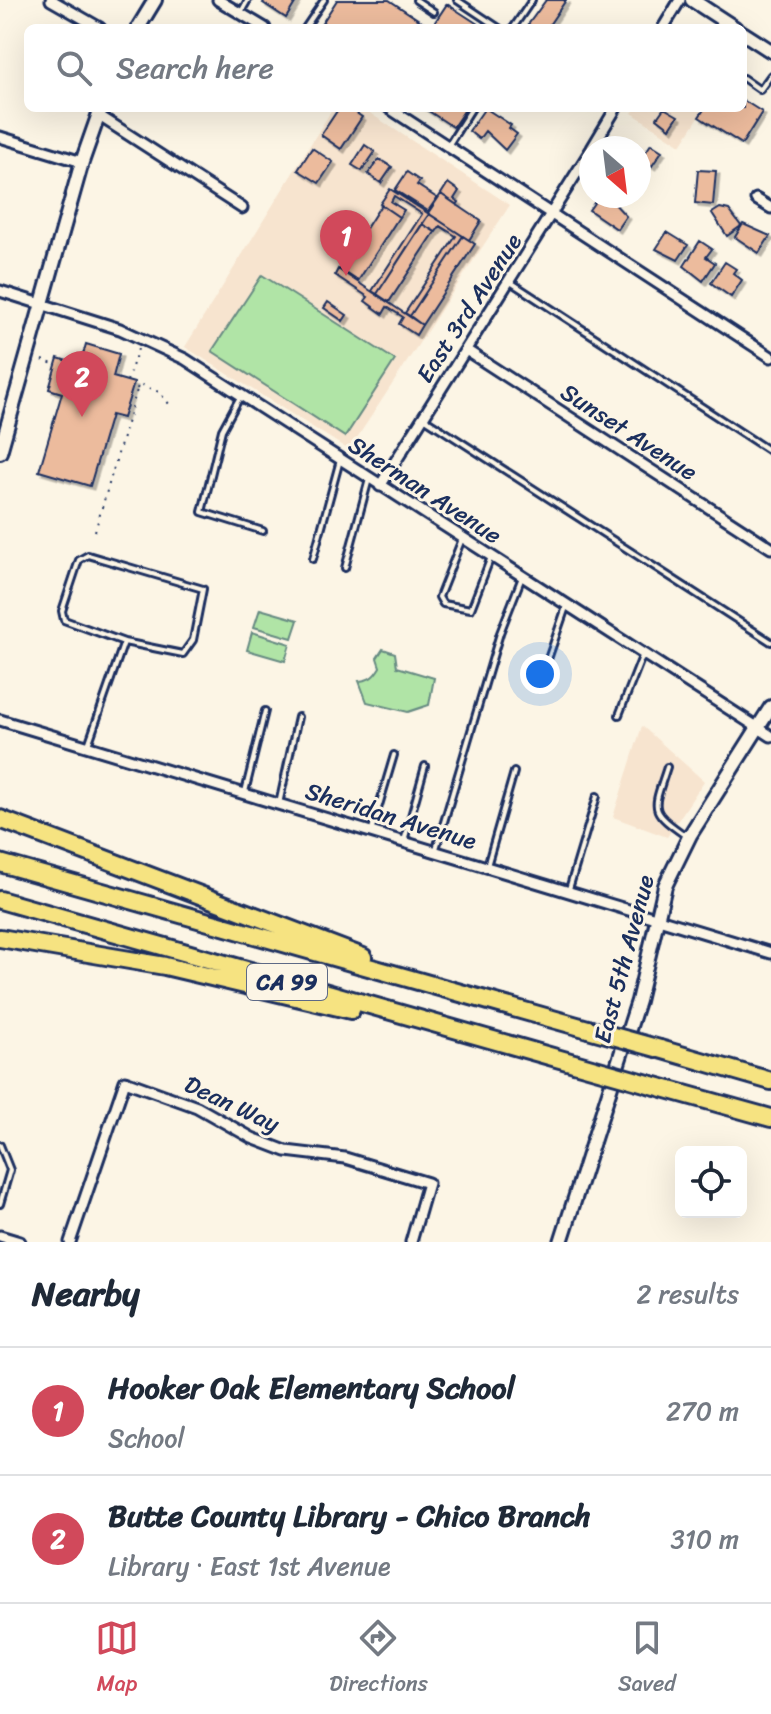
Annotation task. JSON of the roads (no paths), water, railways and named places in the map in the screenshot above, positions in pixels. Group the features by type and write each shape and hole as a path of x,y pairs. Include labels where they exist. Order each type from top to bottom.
{"highway":[{"path":"0,819 354,954 411,980"},
{"name":"CA 99","path":"0,863 771,1081"},
{"name":"CA 99","path":"0,900 771,1118"},
{"path":"0,938 165,966 368,1013 394,1012"}],"street":[{"path":"51,0 93,24"},
{"path":"140,24 155,0"},
{"path":"218,0 258,24"},
{"path":"665,24 680,0"},
{"path":"692,0 729,24"},
{"path":"747,36 771,51"},
{"path":"0,452 82,162 100,112"},
{"path":"101,112 242,208"},
{"path":"395,112 771,357"},
{"name":"East 3rd Avenue","path":"600,136 614,112"},
{"path":"0,137 82,162"},
{"name":"East 3rd Avenue","path":"380,486 579,171"},
{"path":"756,199 771,208"},
{"name":"Sherman Avenue","path":"0,291 120,329 174,354 771,736"},
{"name":"Sunset Avenue","path":"466,350 771,548"},
{"name":"East 5th Avenue","path":"561,1242 638,1001 655,917 675,861 771,707"},
{"name":"Sheridan Avenue","path":"0,720 771,953"},
{"name":"Dean Way","path":"70,1242 125,1081 197,1107 252,1138 286,1151 345,1158 428,1183 411,1242"},
{"path":"0,1236 20,1242"}],"lane":[{"path":"240,13 248,0"},
{"path":"308,24 324,0"},
{"path":"416,0 434,12"},
{"path":"457,0 493,24"},
{"path":"516,24 532,0"},
{"path":"747,81 760,90 771,75"},
{"path":"447,147 469,112"},
{"path":"509,281 771,452"},
{"path":"241,395 222,430 202,512 263,531"},
{"path":"423,417 771,642"},
{"path":"313,559 340,460"},
{"path":"345,568 369,479"},
{"path":"462,539 439,597 443,604 471,609 491,557"},
{"path":"88,555 203,589 193,640 183,654 124,642 64,620 62,611 79,560 88,555"},
{"path":"435,851 500,633 522,577"},
{"path":"538,688 567,606"},
{"path":"88,745 124,642"},
{"path":"619,715 643,654"},
{"path":"245,792 265,711"},
{"path":"279,804 298,717"},
{"path":"371,832 394,755"},
{"path":"403,841 425,766"},
{"path":"667,767 655,805 659,817 688,837"},
{"path":"487,866 514,772"},
{"path":"569,891 597,796"},
{"path":"0,1145 10,1170 0,1204"}],"place":[{"name":"Hooker Oak Elementary School","path":"346,276"},
{"name":"Butte County Library - Chico Branch","path":"82,417"}]}
